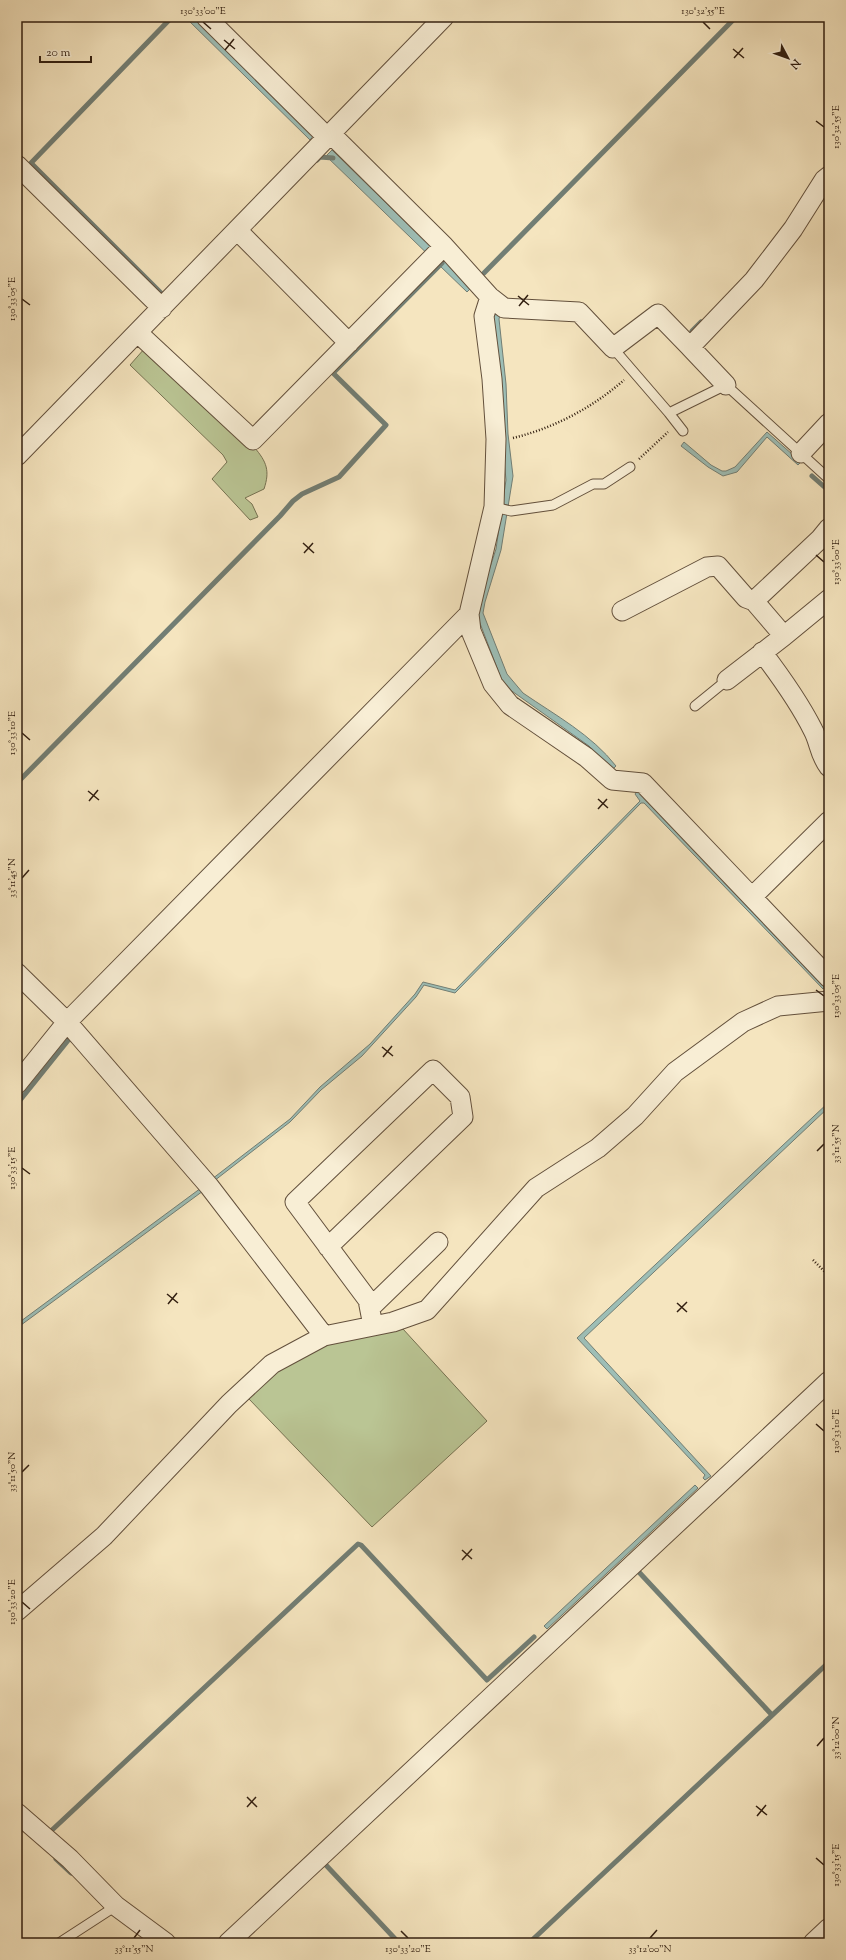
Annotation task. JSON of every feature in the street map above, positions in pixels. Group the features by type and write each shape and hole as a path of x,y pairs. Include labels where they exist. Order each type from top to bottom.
{"street":[{"path":"206,17 444,246 490,297 504,308 579,312 613,348 658,314 726,385"},
{"path":"17,456 444,17"},
{"path":"17,165 162,308"},
{"path":"690,347 754,280 792,229 824,180 829,176"},
{"path":"237,230 349,343"},
{"path":"138,333 253,440 444,246"},
{"path":"490,297 484,316 492,379 496,443 494,507 469,614 471,630 493,684 510,705 586,757 612,780 643,783 829,978"},
{"path":"801,453 829,424"},
{"path":"754,601 820,539 829,528"},
{"path":"622,611 707,567 718,566 746,598 754,601 784,636"},
{"path":"728,680 829,599"},
{"path":"17,1084 67,1022 469,614"},
{"path":"762,652 793,695 814,731 822,757 829,767"},
{"path":"752,897 829,821"},
{"path":"17,973 67,1022 209,1186 324,1336"},
{"path":"372,1317 393,1322 427,1310 536,1188 598,1148 635,1116 675,1072 743,1022 778,1006 828,1003"},
{"path":"328,1247 463,1117 460,1097 432,1070 295,1202 328,1247 368,1300 372,1317"},
{"path":"17,1611 104,1536 229,1404 272,1364 324,1336 372,1317 438,1242"},
{"path":"228,1943 829,1381"},
{"path":"17,1813 70,1859 116,1906 166,1943"},
{"path":"813,1943 829,1928"}],"lane":[{"path":"613,348 683,431"},
{"path":"669,413 726,385 829,479"},
{"path":"494,507 511,511 553,505 593,484 604,484 630,467"},
{"path":"695,706 728,680"},
{"path":"59,1943 116,1906"}],"path":[{"path":"496,443 528,434 558,423 605,397 633,372"},
{"path":"630,467 676,423"},
{"path":"813,1260 829,1276"}],"green space":[{"path":"145,348 254,447 262,457 267,472 264,489 245,498 252,504 258,517 250,520 212,479 227,462 223,455 130,365"},
{"path":"403,1329 487,1421 372,1527 249,1399 257,1387 271,1374 316,1345 390,1330"}],"water":[{"path":"185,17 195,17 315,134 310,140"},
{"path":"332,150 472,287 467,292 326,156"},
{"path":"496,311 500,315 499,319 506,384 508,434 513,476 501,550 483,613 507,674 523,693 572,726 596,745 616,766 612,770 589,746 509,689 502,681 478,618 480,598 496,549 506,480 491,317"},
{"path":"767,432 801,462 798,465 767,437 737,472 723,476 708,467 681,446 684,442 711,465 722,471 726,471 735,467"},
{"path":"638,790 826,985 823,989 644,803 641,803 455,993 424,985 416,997 362,1056 321,1090 290,1122 214,1181 212,1179 290,1119 320,1087 370,1044 415,994 423,982 455,990 640,801 635,794"},
{"path":"829,1102 829,1107 584,1338 711,1476 705,1480 703,1478 705,1475 577,1338"},
{"path":"201,1188 203,1191 17,1328 17,1324"},
{"path":"695,1485 698,1488 547,1629 544,1626"}],"waterway":[{"path":"161,293 31,163 172,17"},
{"path":"484,273 736,17"},
{"path":"317,160 320,157 333,158"},
{"path":"17,783 280,516 293,501 302,494 339,477 386,425 333,373 442,263"},
{"path":"692,331 701,322"},
{"path":"812,476 829,491"},
{"path":"17,962 23,968"},
{"path":"17,1104 70,1038 72,1040"},
{"path":"51,1831 358,1544 361,1545 487,1680 534,1637"},
{"path":"637,1570 772,1715"},
{"path":"529,1943 829,1662"},
{"path":"56,1859 71,1873"},
{"path":"324,1863 399,1943"}]}
